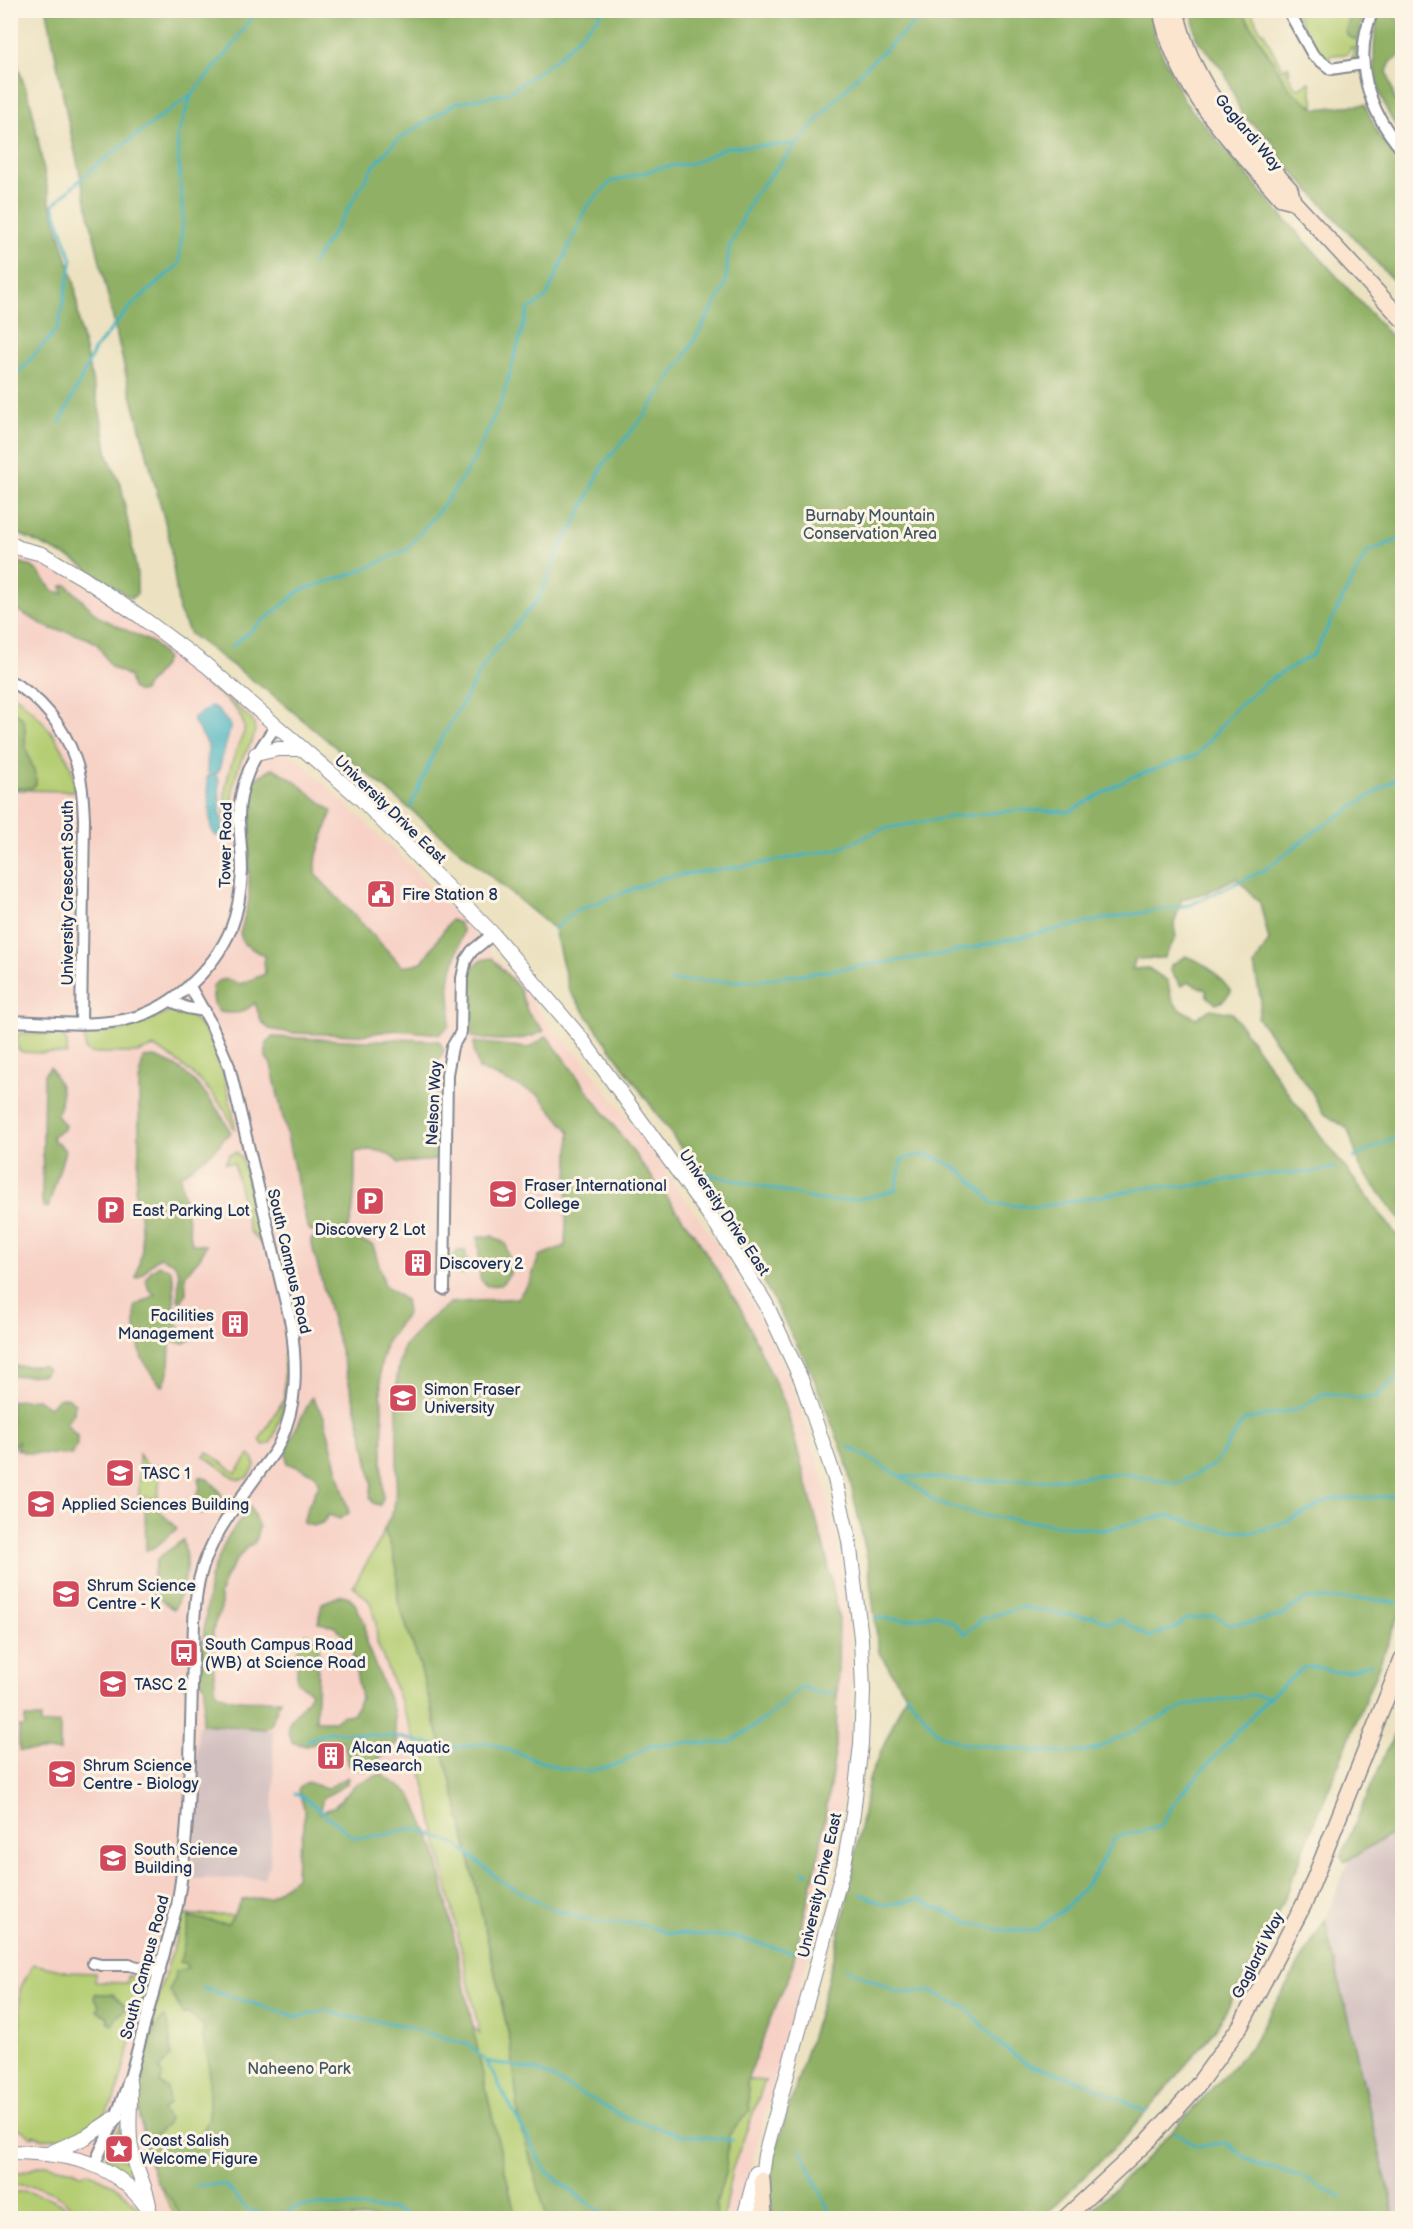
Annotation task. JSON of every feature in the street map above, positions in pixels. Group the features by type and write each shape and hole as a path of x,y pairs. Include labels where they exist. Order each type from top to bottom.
{"main road":[{"name":"Gaglardi Way","path":"1161,10 1177,58 1191,88 1209,116 1281,198 1293,201"},
{"name":"Gaglardi Way","path":"1176,10 1187,50 1209,94 1290,189 1293,201 1402,319"},
{"name":"Gaglardi Way","path":"1065,2218 1149,2140 1194,2090 1241,2025 1305,1902 1402,1659"},
{"path":"762,2180 764,2218"}],"street":[{"path":"1288,10 1313,55 1331,69 1363,64"},
{"path":"1373,10 1363,64 1372,104 1381,122 1402,150"},
{"name":"University Drive East","path":"13,547 42,554 58,563 113,597 206,665 379,816 493,934 581,1038 672,1161 745,1268 766,1304 801,1379 835,1479 849,1541 861,1638 863,1692 861,1744 853,1814 844,1865 765,2155 756,2218"},
{"name":"University Crescent South","path":"10,681 28,692 44,706 61,730 75,759 81,786 84,819 81,1023"},
{"name":"Tower Road","path":"10,1021 81,1023 137,1017 171,1001 207,967 231,929 237,910 242,868 239,806 246,775 256,754 276,726"},
{"path":"256,754 278,749 303,749"},
{"name":"Nelson Way","path":"444,1289 447,1074 452,1047 461,1032 462,978 466,960 472,951 493,934"},
{"name":"South Campus Road","path":"94,2165 116,2117 129,2081 160,1972 182,1881 188,1803 195,1615 200,1580 206,1557 219,1532 279,1446 294,1401 296,1380 291,1324 229,1066 221,1043 189,985"},
{"path":"171,1001 187,1008 205,1011"},
{"path":"93,1963 129,1965 160,1972"},
{"path":"129,2081 128,2130 131,2149 152,2215"},
{"path":"48,2154 86,2137 116,2117"},
{"path":"10,2152 67,2156 94,2165 124,2182 152,2215"},
{"name":"University Drive East","path":"744,2218 754,2176 765,2155"}],"shaded area":[{"name":"Simon Fraser University","path":"10,554 39,559 97,593 177,651 252,713 283,743 292,756 403,858 520,984 541,1015 581,1057 631,1123 710,1234 736,1275 787,1374 806,1423 837,1536 851,1649 852,1703 849,1759 835,1853 738,2218 11,2218"},
{"path":"198,1725 273,1730 274,1791 270,1865 263,1878 190,1879 193,1862"},
{"path":"1402,1728 1402,2218 1395,2218 1325,1920"}],"green space":[{"path":"1353,10 1366,11 1358,40 1349,37 1345,31"},
{"path":"10,11 14,55 32,108 50,203 75,285 80,329 108,456 121,485 137,574 137,594 131,598 74,560 11,530"},
{"name":"Burnaby Mountain Conservation Area","path":"47,11 1150,11 1156,40 1184,101 1282,216 1402,348 1402,1222 1360,1167 1348,1129 1323,1113 1310,1089 1258,1018 1261,1001 1254,966 1269,940 1260,903 1236,878 1208,892 1182,899 1174,924 1176,937 1164,958 1136,959 1132,969 1148,968 1168,981 1175,1004 1196,1018 1211,1009 1232,1013 1291,1097 1402,1242 1402,1609 1270,1932 1215,2030 1125,2137 1042,2218 771,2218 772,2162 821,2005 845,1911 869,1779 906,1694 879,1653 868,1562 845,1457 811,1371 748,1252 698,1172 569,990 554,929 274,696 190,634 179,611 169,537 127,379 67,116"},
{"path":"1192,11 1242,11 1291,91 1317,109 1365,105 1379,136 1402,162 1402,290 1282,160 1272,141 1242,115 1225,73 1196,38"},
{"path":"1242,11 1251,11 1282,69 1288,66 1290,71 1287,72 1296,89 1310,82 1314,105 1310,105 1291,91"},
{"path":"1295,11 1353,11 1349,37 1358,40 1358,58 1351,62 1354,52 1352,47 1348,54 1330,55 1329,62 1321,59"},
{"path":"1379,11 1396,11 1394,15 1402,25 1402,54 1391,62 1387,71 1395,100 1402,112 1402,135 1385,106 1376,76 1374,44"},
{"path":"11,562 31,566 53,591 63,593 62,586 67,585 99,617 153,643 166,658 144,691 138,692 132,688 129,676 111,667 98,645 89,639 51,629 11,607"},
{"path":"208,682 252,720 255,731 236,774 232,802 231,839 225,811 226,785 244,732 244,724 231,704 205,684"},
{"path":"10,692 43,722 54,736 69,763 74,791 11,790"},
{"path":"11,710 24,721 26,747 36,779 36,784 32,788 11,788"},
{"path":"273,768 293,780 332,811 317,855 315,874 403,967 422,962 451,920 459,923 463,932 449,981 451,1008 449,1026 440,1034 397,1030 361,1035 292,1033 269,1029 261,1021 255,1003 242,1012 235,1013 219,1012 214,1005 212,987 218,981 228,980 240,984 265,974 264,956 244,944 240,934 249,900 249,838 254,779"},
{"path":"1186,956 1206,966 1231,992 1223,1001 1216,1004 1207,996 1206,990 1189,982 1181,986 1170,969 1171,965"},
{"path":"492,958 519,988 528,1013 544,1031 527,1038 508,1040 472,1037 468,972 481,960"},
{"path":"173,1011 188,1015 200,1025 210,1039 224,1074 235,1129 219,1102 203,1084 185,1067 154,1047 137,1053 90,1053 85,1050 87,1034 123,1030"},
{"path":"20,1033 62,1035 67,1042 67,1054 22,1052 18,1049 17,1036"},
{"path":"547,1036 697,1238 741,1309 785,1404 827,1559 839,1620 836,1747 820,1849 791,1971 747,2081 750,2110 729,2135 726,2170 716,2204 717,2218 547,2218 519,2119 511,2045 457,1803 420,1666 398,1601 397,1569 384,1529 394,1509 397,1474 397,1376 403,1347 426,1322 450,1303 517,1298 530,1282 539,1256 565,1246 570,1132 539,1095 479,1069 474,1052 474,1042 529,1048"},
{"path":"272,1037 439,1041 444,1050 439,1061 437,1160 399,1163 384,1152 368,1150 355,1152 351,1222 341,1234 311,1231 307,1226 271,1064 266,1058 266,1044"},
{"path":"155,1057 177,1067 201,1089 215,1106 231,1133 216,1149 180,1176 192,1244 206,1245 200,1258 185,1275 186,1293 181,1302 178,1300 179,1273 174,1263 160,1257 136,1278 142,1249 140,1214 135,1190 139,1154 139,1083 143,1058"},
{"path":"50,1067 61,1090 57,1115 65,1126 52,1136 65,1151 48,1208 43,1206 42,1199 44,1074"},
{"path":"237,1152 242,1158 261,1243 249,1231 234,1163 225,1163 229,1155"},
{"path":"316,1236 331,1239 347,1236 373,1245 385,1286 405,1300 407,1313 385,1344 380,1370 383,1498 380,1505 373,1503 370,1497 372,1483 363,1435 313,1249 311,1239"},
{"path":"492,1236 506,1244 510,1274 501,1285 487,1286 480,1279 478,1237"},
{"path":"459,1250 465,1251 467,1259 463,1274 455,1274 450,1262"},
{"path":"159,1265 170,1269 174,1282 174,1318 181,1329 193,1338 185,1343 170,1342 169,1369 164,1385 161,1386 142,1358 135,1329 135,1306 155,1295 148,1288 146,1278"},
{"path":"284,1354 288,1358 286,1400 273,1439 269,1444 263,1445 260,1439 284,1399"},
{"path":"11,1366 42,1366 47,1370 44,1375 11,1376"},
{"path":"68,1397 75,1404 74,1413 66,1423 77,1436 77,1444 72,1455 26,1453 17,1449 18,1441 11,1450 11,1401 37,1399 49,1407 58,1399"},
{"path":"312,1397 324,1417 349,1513 340,1519 329,1515 322,1523 313,1526 303,1523 308,1506 319,1485 315,1474 287,1463 286,1448"},
{"path":"207,1452 236,1473 249,1455 254,1459 255,1466 248,1477 236,1479 204,1456"},
{"path":"139,1454 146,1465 156,1465 155,1472 160,1473 158,1498 139,1497"},
{"path":"201,1476 215,1486 225,1502 213,1512 199,1513 195,1500 200,1488 198,1478"},
{"path":"152,1503 177,1529 154,1548 146,1550 145,1508"},
{"path":"250,1506 259,1527 255,1542 245,1549 233,1565 219,1596 221,1608 213,1633 214,1669 216,1692 223,1696 247,1700 280,1700 271,1725 265,1729 202,1724 205,1688 199,1677 210,1578 226,1540"},
{"name":"Naheeno Park","path":"384,1529 397,1569 398,1601 420,1666 457,1803 513,2061 765,2081 732,2170 723,2218 176,2218 159,2185 150,2165 142,2136 140,2105 142,2072 156,2007 183,1915 364,1916 480,2034 414,1737 377,1642 376,1623 370,1602 353,1586 381,1539"},
{"path":"183,1540 186,1560 185,1576 174,1610 150,1591 157,1559"},
{"path":"342,1595 349,1597 355,1604 365,1623 366,1643 393,1709 397,1744 364,1771 349,1766 343,1741 318,1741 306,1746 292,1742 288,1727 311,1692 297,1682 297,1651 306,1634 319,1639 316,1721 334,1721 341,1716 352,1714 361,1699 351,1644 335,1626 318,1623 322,1603"},
{"path":"1402,1715 1402,1827 1345,1862 1341,1856"},
{"path":"25,1718 41,1718 41,1725 60,1723 60,1751 19,1751 19,1727 25,1727"},
{"name":"Naheeno Park","path":"381,1774 411,1794 436,1852 516,2218 182,2218 173,2202 156,2181 146,2146 158,2139 201,2135 209,2118 209,2063 203,2040 204,2027 189,2013 184,2015 170,1991 176,1971 187,1969 186,1964 180,1962 190,1917 228,1924 242,1900 269,1897 296,1877 297,1855 304,1828 304,1808 298,1789 308,1782 326,1789 348,1777 347,1784 323,1798 319,1813 334,1807 356,1784"},
{"path":"1325,1920 1395,2218 1083,2218 1152,2153 1251,2046"},
{"path":"33,1964 69,1972 95,1973 95,1982 127,1983 128,1976 144,1976 148,1981 116,2096 112,2103 100,2117 77,2133 55,2138 33,2135 32,2137 22,2130 11,2128 10,2052 20,2042 20,1989"},
{"path":"95,1994 113,1994 124,2005 125,2010 116,2018 113,2025 109,2023 107,2016 97,2011 99,2005 94,1999"},
{"path":"165,2017 169,2027 171,2056 159,2069 163,2075 160,2083 167,2088 169,2104 162,2110 168,2118 167,2124 157,2134 148,2138 144,2135 139,2112 140,2090 153,2034"},
{"path":"124,2123 128,2157 109,2150"},
{"path":"107,2154 129,2162 133,2178 107,2158"},
{"path":"47,2165 73,2170 82,2175 86,2172 95,2175 127,2196 146,2218 79,2218 66,2202 50,2191 32,2186 11,2186 11,2174"},
{"path":"24,2191 59,2203 74,2218 11,2218 11,2193"}],"water":[{"path":"211,706 217,709 231,726 218,773 215,774 219,781 220,810 225,839 215,835 211,828 207,777 211,775 207,771 208,745 193,720"}],"waterway":[{"path":"60,423 95,349 129,308 179,264 183,218 177,137 192,94 232,47 256,10"},
{"path":"312,264 373,167 396,141 456,103 508,93 556,59 605,10"},
{"path":"411,806 435,750 490,655 539,598 559,550 573,528 603,465 644,416 685,356 725,287 729,248 753,196 831,104 870,63 929,10"},
{"path":"12,380 58,328 72,260 53,205 93,168 190,95"},
{"path":"231,647 301,590 355,573 406,550 445,503 472,463 502,400 528,310 546,298 587,206 611,182 660,168 693,163 727,147 796,144"},
{"path":"554,929 575,911 665,877 752,865 838,849 882,829 951,817 1020,810 1069,812 1129,778 1197,755 1236,708 1271,679 1314,654 1367,552 1402,538"},
{"path":"670,981 754,981 943,954 1109,918 1190,905 1264,870 1317,830 1402,775"},
{"path":"1354,1158 1402,1136"},
{"path":"805,1197 839,1201 895,1190 902,1159 916,1155 943,1160 962,1172 993,1204 1037,1207 1152,1187 1193,1186 1254,1175 1315,1172 1335,1167"},
{"path":"698,1172 800,1195"},
{"path":"901,1476 984,1481 1047,1480 1121,1473 1178,1484 1215,1464 1244,1420 1298,1409 1325,1393 1359,1398 1376,1397 1398,1376 1402,1375"},
{"path":"849,1447 900,1476 940,1504 984,1516 1103,1530 1169,1515 1208,1528 1253,1532 1288,1521 1331,1499 1402,1496"},
{"path":"875,1618 906,1620 937,1614 952,1622 965,1634 982,1619 1020,1607 1081,1617 1094,1616 1109,1623 1121,1620 1149,1637 1177,1627 1186,1619 1216,1616 1228,1624 1254,1622 1280,1616 1305,1599 1369,1599 1397,1603"},
{"path":"906,1694 938,1733 963,1744 1061,1753 1094,1750 1187,1705 1252,1695 1269,1697 1303,1668 1318,1667 1333,1672 1348,1671 1371,1664"},
{"path":"307,1740 330,1732 398,1737 449,1748 489,1743 559,1768 589,1771 619,1764 649,1746 729,1743 767,1717 802,1686 819,1694 833,1693"},
{"path":"861,1894 886,1905 919,1899 965,1921 1001,1930 1035,1931 1069,1905 1094,1875 1115,1837 1160,1827 1179,1796 1269,1697"},
{"path":"295,1794 303,1797 355,1838 385,1835 414,1828 456,1844 501,1881 554,1910 596,1922 640,1924 669,1933 734,1937 792,1952"},
{"path":"803,1871 808,1873"},
{"path":"846,1968 899,1993 931,1991 968,2009 1000,2045 1029,2065 1085,2082 1146,2112"},
{"path":"203,1988 298,2017 328,2010 343,2016 395,2024 469,2045 486,2061 545,2170 575,2194 615,2218"},
{"path":"486,2061 539,2071 624,2117 682,2135 732,2140"},
{"path":"1175,2132 1197,2146 1226,2143 1256,2164 1303,2177 1342,2198"},
{"path":"801,2149 832,2218"},
{"path":"196,2185 225,2185 248,2210 275,2218 299,2206 330,2205 394,2210 416,2218"}],"place":[{"name":"Fire Station 8","path":"381,894"},
{"name":"Fraser International College","path":"503,1194"},
{"name":"Discovery 2 Lot","path":"370,1201"},
{"name":"East Parking Lot","path":"111,1210"},
{"name":"Discovery 2","path":"418,1263"},
{"name":"Facilities Management","path":"235,1324"},
{"name":"Simon Fraser University","path":"403,1398"},
{"name":"TASC 1","path":"120,1473"},
{"name":"Applied Sciences Building","path":"41,1504"},
{"name":"Shrum Science Centre - K","path":"66,1594"},
{"name":"South Campus Road (WB) at Science Road","path":"184,1653"},
{"name":"TASC 2","path":"113,1684"},
{"name":"Alcan Aquatic Research","path":"331,1756"},
{"name":"Shrum Science Centre - Biology","path":"62,1774"},
{"name":"South Science Building","path":"113,1858"},
{"name":"Coast Salish Welcome Figure","path":"119,2149"}]}
